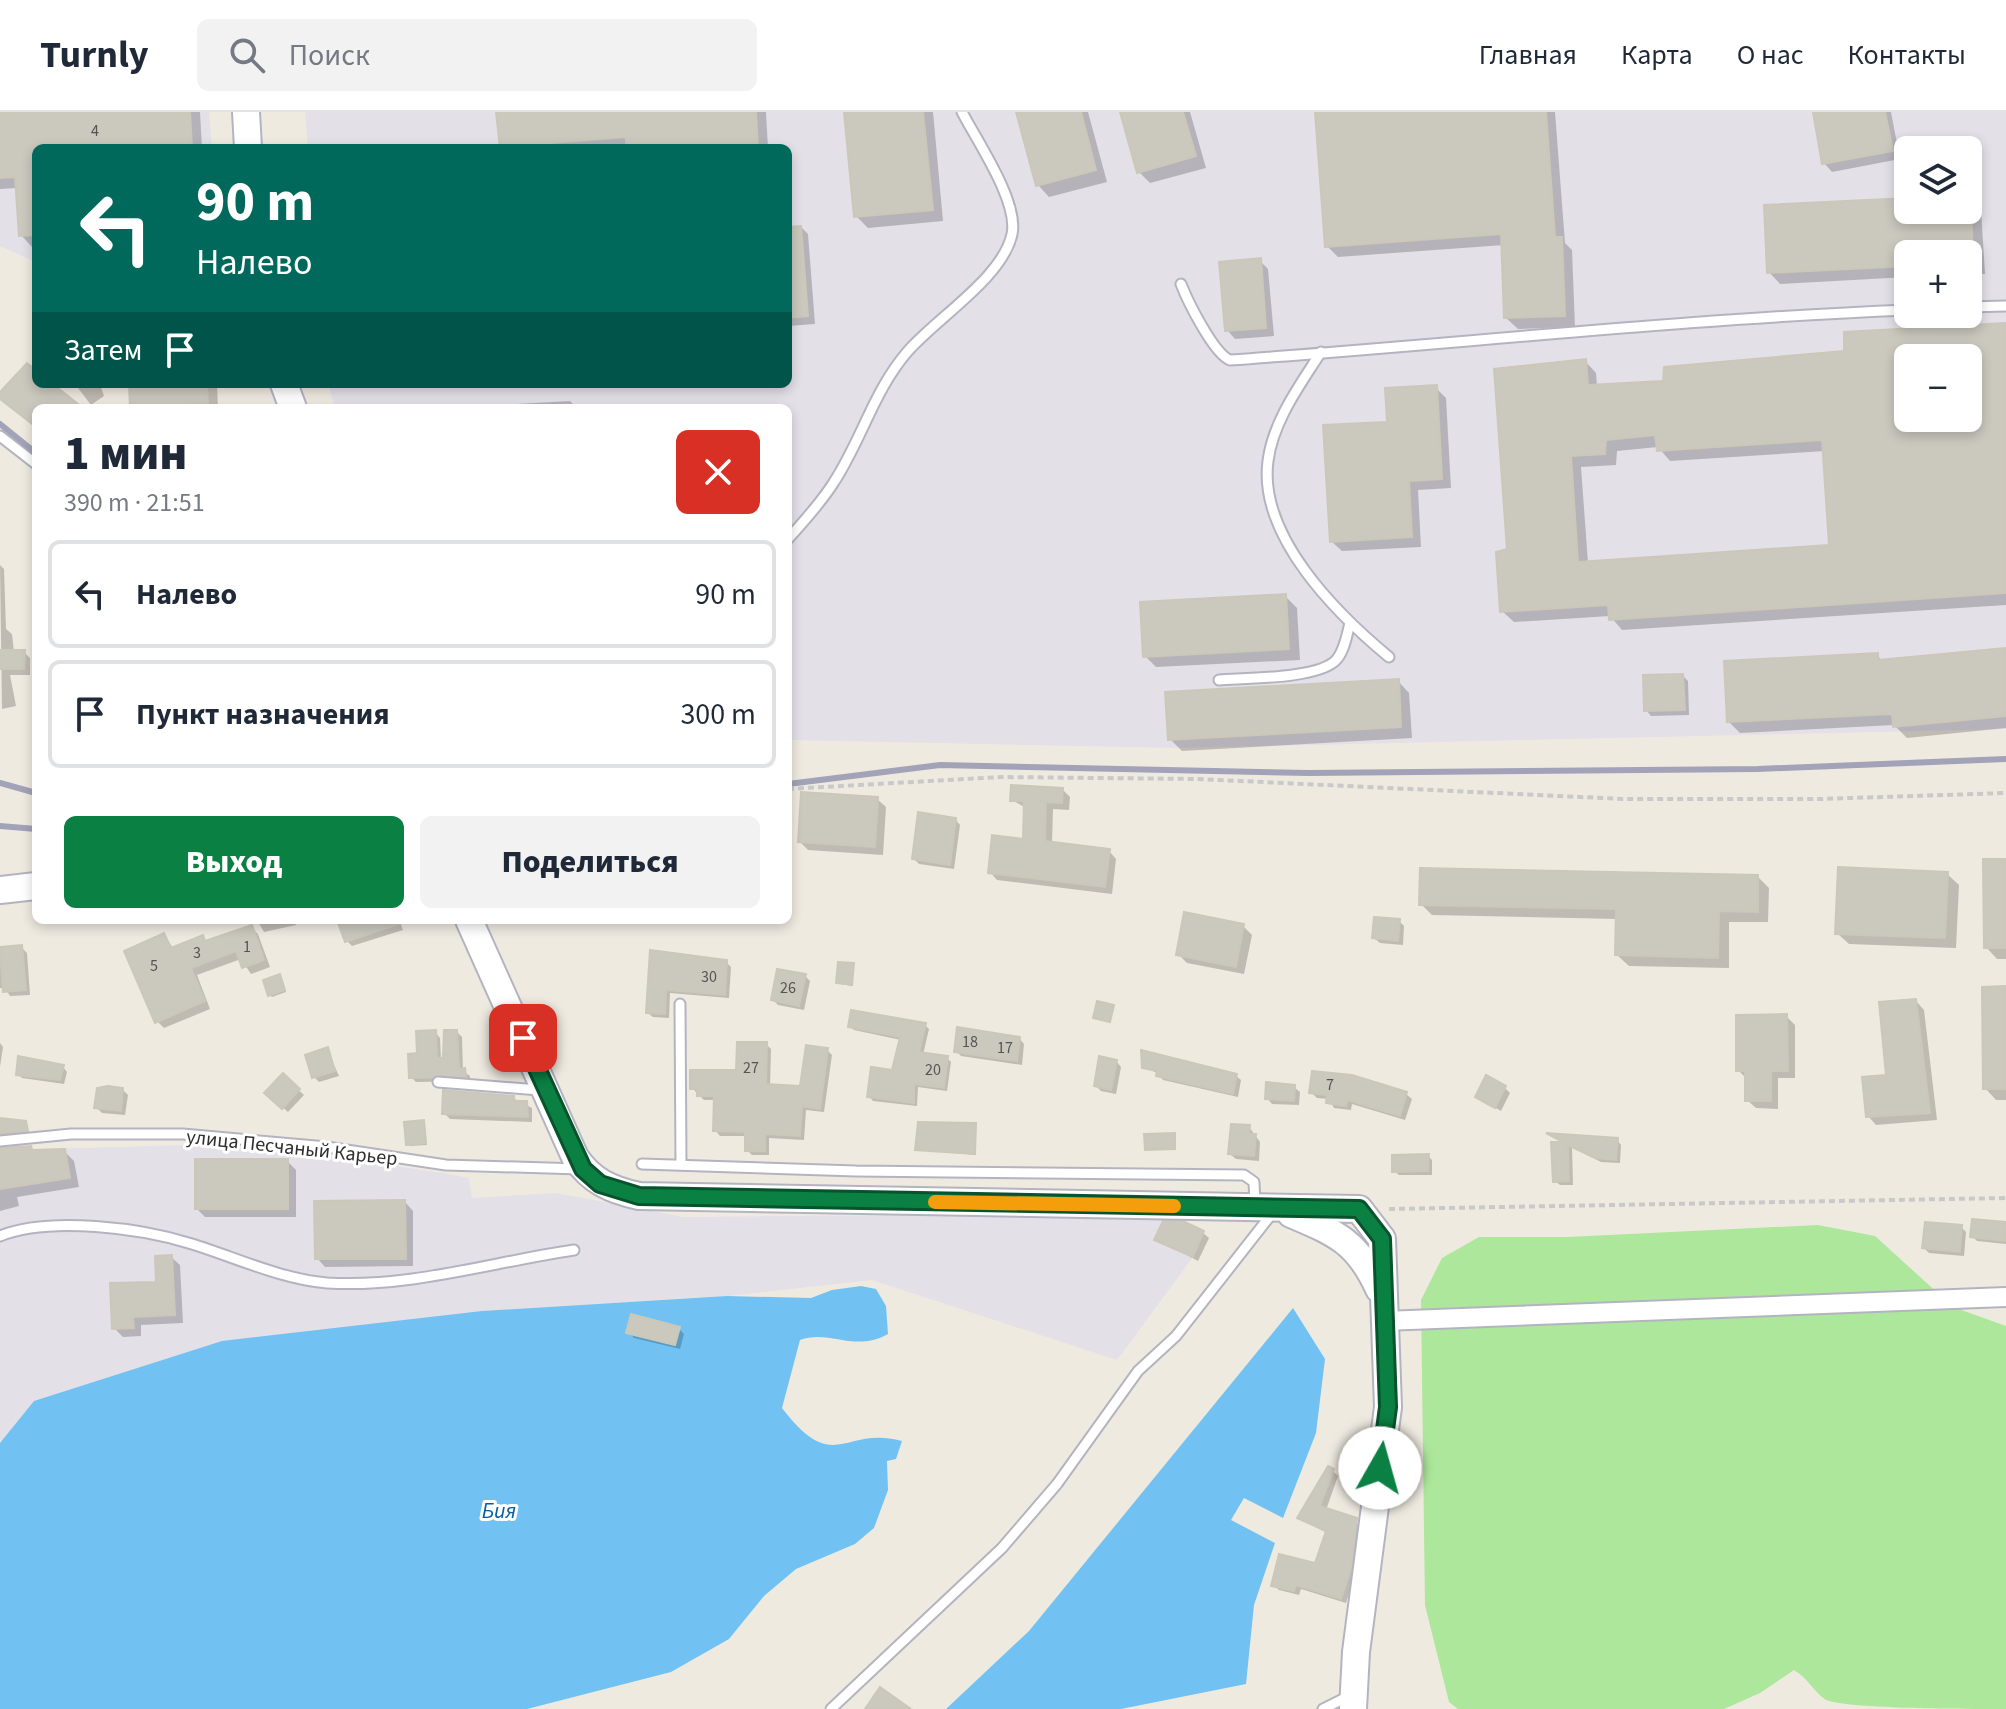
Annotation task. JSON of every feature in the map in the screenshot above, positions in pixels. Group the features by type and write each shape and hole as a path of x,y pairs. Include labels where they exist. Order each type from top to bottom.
{"street":[{"path":"246,112 248,144"},
{"path":"0,890 32,886"},
{"path":"471,924 583,1169 600,1184 639,1196 1359,1209 1382,1239 1388,1407 1354,1701"},
{"path":"1266,1208 1334,1232 1366,1261 1382,1295"},
{"path":"1384,1321 2006,1297"}],"lane":[{"path":"792,534 835,482 889,375 925,332 980,283 1007,251 1013,232 1011,210 962,112"},
{"path":"1181,284 1205,328 1210,344 1223,358 1230,360 1481,341 1731,317 1894,311"},
{"path":"1982,307 2006,306"},
{"path":"1321,352 1274,436 1268,487 1274,510 1293,549 1329,603 1389,657"},
{"path":"0,436 32,461"},
{"path":"1219,680 1313,671 1327,666 1336,661 1350,623"},
{"path":"680,1004 681,1165"},
{"path":"438,1082 546,1091"},
{"name":"улица Песчаный Карьер","path":"0,1141 71,1134 183,1134 327,1147 446,1165 583,1169"},
{"path":"642,1164 1244,1175 1254,1182 1266,1208 1176,1336 1138,1371 1057,1484 1002,1548 831,1709"},
{"path":"0,1236 44,1226 127,1233 188,1242 296,1279 357,1284 391,1282 574,1250"},
{"path":"1323,1709 1354,1701"}],"path":[{"path":"792,789 1001,777 1198,779 1623,799 1820,799 2006,793"},
{"path":"1359,1209 2006,1198"}],"shaded area":[{"path":"0,112 209,112 212,144 32,144 32,260 0,246"},
{"path":"305,112 2006,112 2006,729 1178,748 792,740 792,404 334,404 329,388 792,388 792,144 308,144"},
{"path":"190,1145 264,1148 444,1173 469,1178 472,1198 556,1193 684,1217 1166,1213 1204,1231 1193,1257 1117,1360 872,1280 727,1296 482,1311 0,1443 0,1155 46,1149"}],"green space":[{"path":"1818,1225 1875,1236 1953,1307 2006,1326 2006,1709 1839,1703 1826,1700 1794,1670 1760,1693 1724,1709 1458,1709 1449,1702 1425,1605 1421,1300 1442,1258 1479,1237 1567,1237"}],"water":[{"name":"Бия","path":"861,1286 876,1289 886,1306 888,1334 864,1341 822,1337 800,1340 782,1408 800,1429 828,1445 882,1438 902,1441 896,1459 887,1461 888,1490 874,1528 855,1544 796,1569 764,1596 729,1639 671,1672 527,1709 0,1709 0,1443 34,1401 222,1341 482,1311 727,1296 811,1298 832,1290"},
{"path":"1293,1308 1325,1359 1316,1433 1283,1518 1244,1498 1231,1520 1275,1543 1254,1605 1246,1684 1121,1709 946,1709 1029,1631"}],"building":[{"path":"0,112 190,112 192,144 32,144 32,235 19,236 15,177 0,178"},
{"path":"496,112 756,112 758,144 626,144 626,137 500,144"},
{"path":"844,112 923,112 933,210 854,217"},
{"path":"1016,112 1081,112 1096,170 1036,186"},
{"path":"1120,112 1183,112 1196,156 1137,173"},
{"path":"1315,112 1546,112 1555,237 1562,237 1565,316 1504,318 1501,234 1325,247"},
{"path":"1813,112 1885,112 1893,151 1822,164"},
{"path":"1894,199 1894,224 1972,224 1972,240 1894,240 1894,267 1767,273 1764,205"},
{"path":"801,226 808,316 792,318 792,227"},
{"path":"1261,258 1266,328 1225,331 1219,262"},
{"path":"2006,323 2006,593 1609,620 1608,605 1500,612 1496,552 1507,549 1494,369 1586,359 1588,385 1663,381 1664,367 1844,351 1844,332 1982,328 1982,324","holes":["1655,435 1657,451 1822,440 1829,545 1578,562 1571,456 1605,454 1606,440"]},
{"path":"27,363 32,367 32,388 58,388 78,404 32,404 32,424 0,399 0,392"},
{"path":"1437,385 1442,479 1409,481 1412,537 1330,542 1323,425 1387,422 1385,388"},
{"path":"129,388 207,388 208,404 130,404"},
{"path":"1286,594 1289,649 1143,657 1140,602"},
{"path":"2006,648 2006,716 1893,727 1892,714 1727,722 1724,661 1878,653 1878,660"},
{"path":"0,650 25,650 24,669 0,669"},
{"path":"1683,674 1685,710 1644,711 1643,675"},
{"path":"1399,679 1401,727 1168,740 1165,692"},
{"path":"1011,785 1063,788 1062,803 1046,802 1045,841 1110,849 1105,887 988,873 992,835 1023,839 1024,801 1010,801"},
{"path":"801,792 878,797 875,847 798,842"},
{"path":"918,812 956,818 950,865 912,859"},
{"path":"1983,859 2006,859 2006,948 1984,948"},
{"path":"1838,867 1948,872 1945,938 1835,934"},
{"path":"1420,868 1758,875 1758,912 1719,911 1718,958 1615,955 1616,909 1419,905"},
{"path":"1184,912 1244,924 1236,967 1176,955"},
{"path":"1374,917 1400,919 1398,941 1372,938"},
{"path":"338,924 399,924 345,942"},
{"path":"252,925 264,960 242,968 236,951 191,968 205,1001 155,1023 124,951 164,933 171,948 203,935 205,941"},
{"path":"22,945 26,990 3,992 0,947"},
{"path":"650,950 727,960 725,995 666,990 665,1014 646,1013"},
{"path":"838,962 854,963 852,985 836,983"},
{"path":"777,969 806,974 799,1006 771,1000"},
{"path":"280,974 285,990 268,996 263,980"},
{"path":"2006,986 2006,1089 1983,1089 1982,987"},
{"path":"1916,999 1930,1113 1866,1117 1862,1077 1886,1075 1879,1002"},
{"path":"1097,1001 1114,1005 1110,1022 1093,1018"},
{"path":"851,1010 926,1023 919,1052 948,1056 944,1088 914,1084 914,1103 867,1097 871,1067 892,1070 900,1037 848,1027"},
{"path":"1787,1014 1788,1071 1771,1071 1771,1101 1745,1101 1745,1071 1736,1071 1736,1015"},
{"path":"957,1027 1020,1037 1017,1061 954,1052"},
{"path":"436,1030 437,1058 443,1058 444,1030 457,1030 459,1069 465,1068 466,1077 409,1078 408,1054 417,1053 416,1031"},
{"path":"737,1042 767,1042 766,1084 800,1086 806,1045 828,1048 820,1109 802,1106 800,1136 765,1134 765,1151 745,1151 745,1132 713,1131 714,1096 697,1096 697,1089 690,1089 690,1070 736,1070"},
{"path":"328,1047 335,1071 312,1078 305,1055"},
{"path":"1141,1050 1237,1074 1233,1094 1156,1076 1157,1071 1142,1068"},
{"path":"18,1056 64,1065 60,1080 16,1075"},
{"path":"1099,1056 1117,1060 1111,1090 1094,1086"},
{"path":"1312,1071 1352,1075 1407,1092 1400,1116 1347,1100 1346,1106 1326,1103 1327,1095 1309,1093"},
{"path":"283,1073 300,1089 282,1109 264,1093"},
{"path":"1486,1075 1506,1086 1495,1108 1475,1097"},
{"path":"1266,1082 1295,1085 1294,1101 1265,1099"},
{"path":"97,1088 123,1088 121,1111 94,1108"},
{"path":"443,1090 514,1096 514,1101 527,1101 528,1117 442,1114"},
{"path":"0,1118 26,1121 28,1131 0,1133"},
{"path":"424,1120 426,1143 406,1145 404,1122"},
{"path":"918,1122 976,1123 975,1154 915,1150"},
{"path":"1231,1124 1250,1125 1249,1134 1256,1134 1254,1156 1228,1154"},
{"path":"1175,1133 1175,1149 1145,1150 1144,1134"},
{"path":"1546,1133 1618,1138 1616,1160 1595,1158 1568,1145 1569,1181 1553,1182 1551,1142 1563,1142"},
{"path":"31,1146 32,1150 65,1149 70,1178 0,1189 0,1148"},
{"path":"1429,1154 1428,1171 1392,1172 1392,1155"},
{"path":"195,1159 288,1159 288,1209 195,1209"},
{"path":"405,1200 406,1259 315,1259 314,1201"},
{"path":"1972,1219 2006,1222 2006,1241 1970,1237"},
{"path":"1163,1221 1185,1222 1204,1231 1193,1257 1154,1240"},
{"path":"1925,1222 1962,1225 1960,1252 1922,1248"},
{"path":"172,1255 175,1315 133,1317 134,1328 112,1329 110,1283 156,1282 155,1256"},
{"path":"631,1314 680,1327 675,1345 626,1333"},
{"path":"1328,1466 1334,1469 1320,1506 1357,1518 1351,1569 1341,1599 1296,1585 1294,1591 1271,1586 1279,1554 1315,1563 1326,1531 1297,1518"},
{"path":"880,1687 911,1709 865,1709"}],"railway":[{"path":"0,424 32,450"},
{"path":"792,784 940,765 1309,773 1758,769 2006,759"},
{"path":"0,783 32,792"},
{"path":"0,826 32,829"}],"slow traffic":[{"path":"935,1202 1174,1206"}],"route":[{"path":"523,1038 583,1169 600,1184 639,1196 1359,1209 1382,1239 1388,1407 1380,1468"}]}
